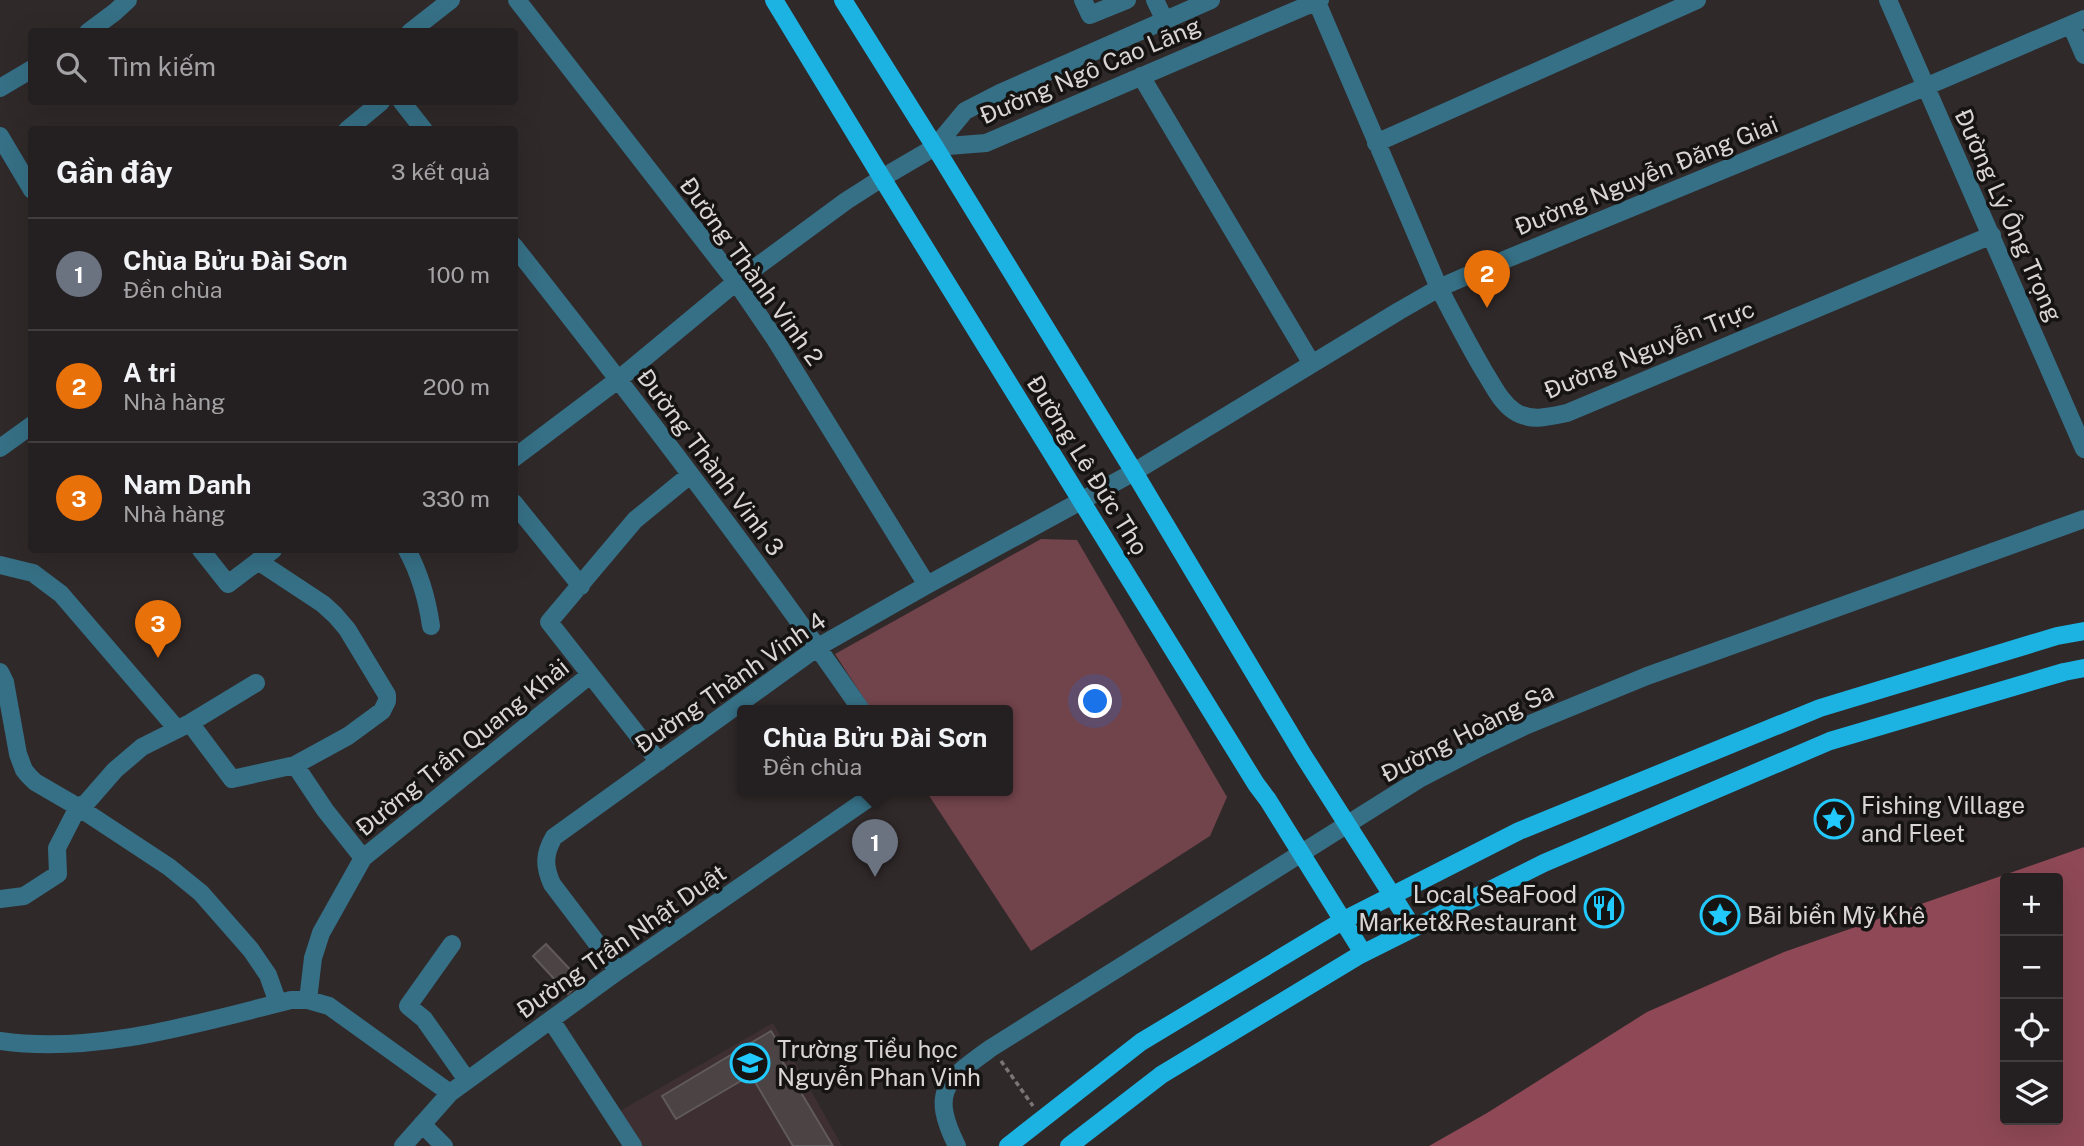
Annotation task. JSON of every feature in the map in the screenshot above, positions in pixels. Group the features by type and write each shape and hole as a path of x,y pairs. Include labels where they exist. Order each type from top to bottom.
{"main road":[{"name":"Đường Lê Đức Thọ","path":"774,0 1081,502 1363,953"},
{"name":"Đường Lê Đức Thọ","path":"843,0 936,147 1303,755 1413,928"},
{"path":"1008,1146 1141,1042 1342,921 1519,831 1820,708 2057,636 2084,631"},
{"path":"1069,1146 1161,1075 1363,953 1544,863 1830,741 2084,668"}],"street":[{"path":"93,28 128,0"},
{"path":"415,28 451,0"},
{"name":"Đường Thành Vinh 2","path":"517,0 736,282 775,339 927,585"},
{"path":"1083,0 1090,15 1127,0"},
{"path":"1156,0 1165,20"},
{"name":"Đường Ngô Cao Lãng","path":"936,147 986,143 1317,0"},
{"name":"Đường Nguyễn Trực","path":"1317,0 1376,143 1461,331 1502,402 1515,412 1531,418 1548,418 1567,413 1992,235"},
{"path":"1376,143 1697,0"},
{"name":"Đường Lý Ông Trọng","path":"1888,0 2084,449"},
{"name":"Đường Ngô Cao Lãng","path":"936,147 965,111 1208,1"},
{"path":"2077,22 2084,55"},
{"name":"Đường Nguyễn Đăng Giai","path":"1081,502 1440,288 1925,88 2077,22"},
{"path":"0,88 28,71"},
{"path":"1141,76 1312,363"},
{"path":"351,126 377,105"},
{"path":"404,105 421,126"},
{"path":"2,142 28,184"},
{"path":"518,455 619,379 736,282 846,201 936,147"},
{"name":"Đường Thành Vinh 3","path":"518,255 619,379 858,705"},
{"path":"0,448 28,428"},
{"name":"Đường Trần Quang Khải","path":"659,762 549,622 635,520 690,475"},
{"name":"Đường Thành Vinh 4","path":"738,705 818,648 927,585 1081,502"},
{"path":"518,508 581,586"},
{"name":"Đường Hoàng Sa","path":"957,1146 945,1119 943,1107 949,1081 957,1072 1421,778 1477,749 1647,676 2084,519"},
{"path":"203,553 228,584 269,553"},
{"path":"408,553 422,582 431,626"},
{"path":"0,565 33,573 61,594 232,779 295,765 348,736 382,711 387,701 387,695 347,629 335,615 323,604 258,561"},
{"path":"0,672 5,682 18,754 24,770 35,782 169,867 201,893 251,950 268,975 278,1003"},
{"name":"Đường Trần Quang Khải","path":"295,765 324,810 363,858 590,675"},
{"path":"0,899 24,897 58,874 57,848 78,807 87,802 115,770 142,747 256,683"},
{"name":"Đường Thành Vinh 4","path":"618,971 552,884 546,871 547,849 554,837 570,824 737,706"},
{"name":"Đường Trần Nhật Duật","path":"404,1146 450,1093 467,1080 618,971 872,796"},
{"path":"307,1000 313,958 321,933 363,858"},
{"path":"452,944 408,1006 424,1019 467,1080"},
{"path":"0,1041 54,1045 90,1044 123,1039 291,1000 307,1000 329,1006 450,1093"},
{"path":"551,1020 633,1146"},
{"path":"422,1124 444,1146"}],"path":[{"path":"991,1048 1043,1119"}],"shaded area":[{"path":"1041,539 1077,540 1227,797 1210,836 1031,951 929,796 1013,796 1013,705 868,705 835,654"},
{"path":"2084,847 2084,1146 1429,1146 1487,1113 1647,1012 1784,952 2000,876 2000,1125 2063,1125 2063,873 2010,873"},
{"name":"Trường Tiểu học Nguyễn Phan Vinh","path":"773,1023 842,1146 641,1146 618,1112"}],"building":[{"path":"546,944 581,981 568,994 533,956"},
{"path":"771,1031 786,1056 781,1059 833,1146 793,1146 751,1075 676,1119 662,1096"}],"place":[{"name":"A tri","path":"1487,308"},
{"name":"Nam Danh","path":"158,658"},
{"name":"Fishing Village and Fleet","path":"1834,819"},
{"name":"Chùa Bửu Đài Sơn","path":"875,877"},
{"name":"Local SeaFood Market&Restaurant","path":"1604,908"},
{"name":"Bãi biển Mỹ Khê","path":"1720,915"},
{"name":"Trường Tiểu học Nguyễn Phan Vinh","path":"750,1063"}]}
